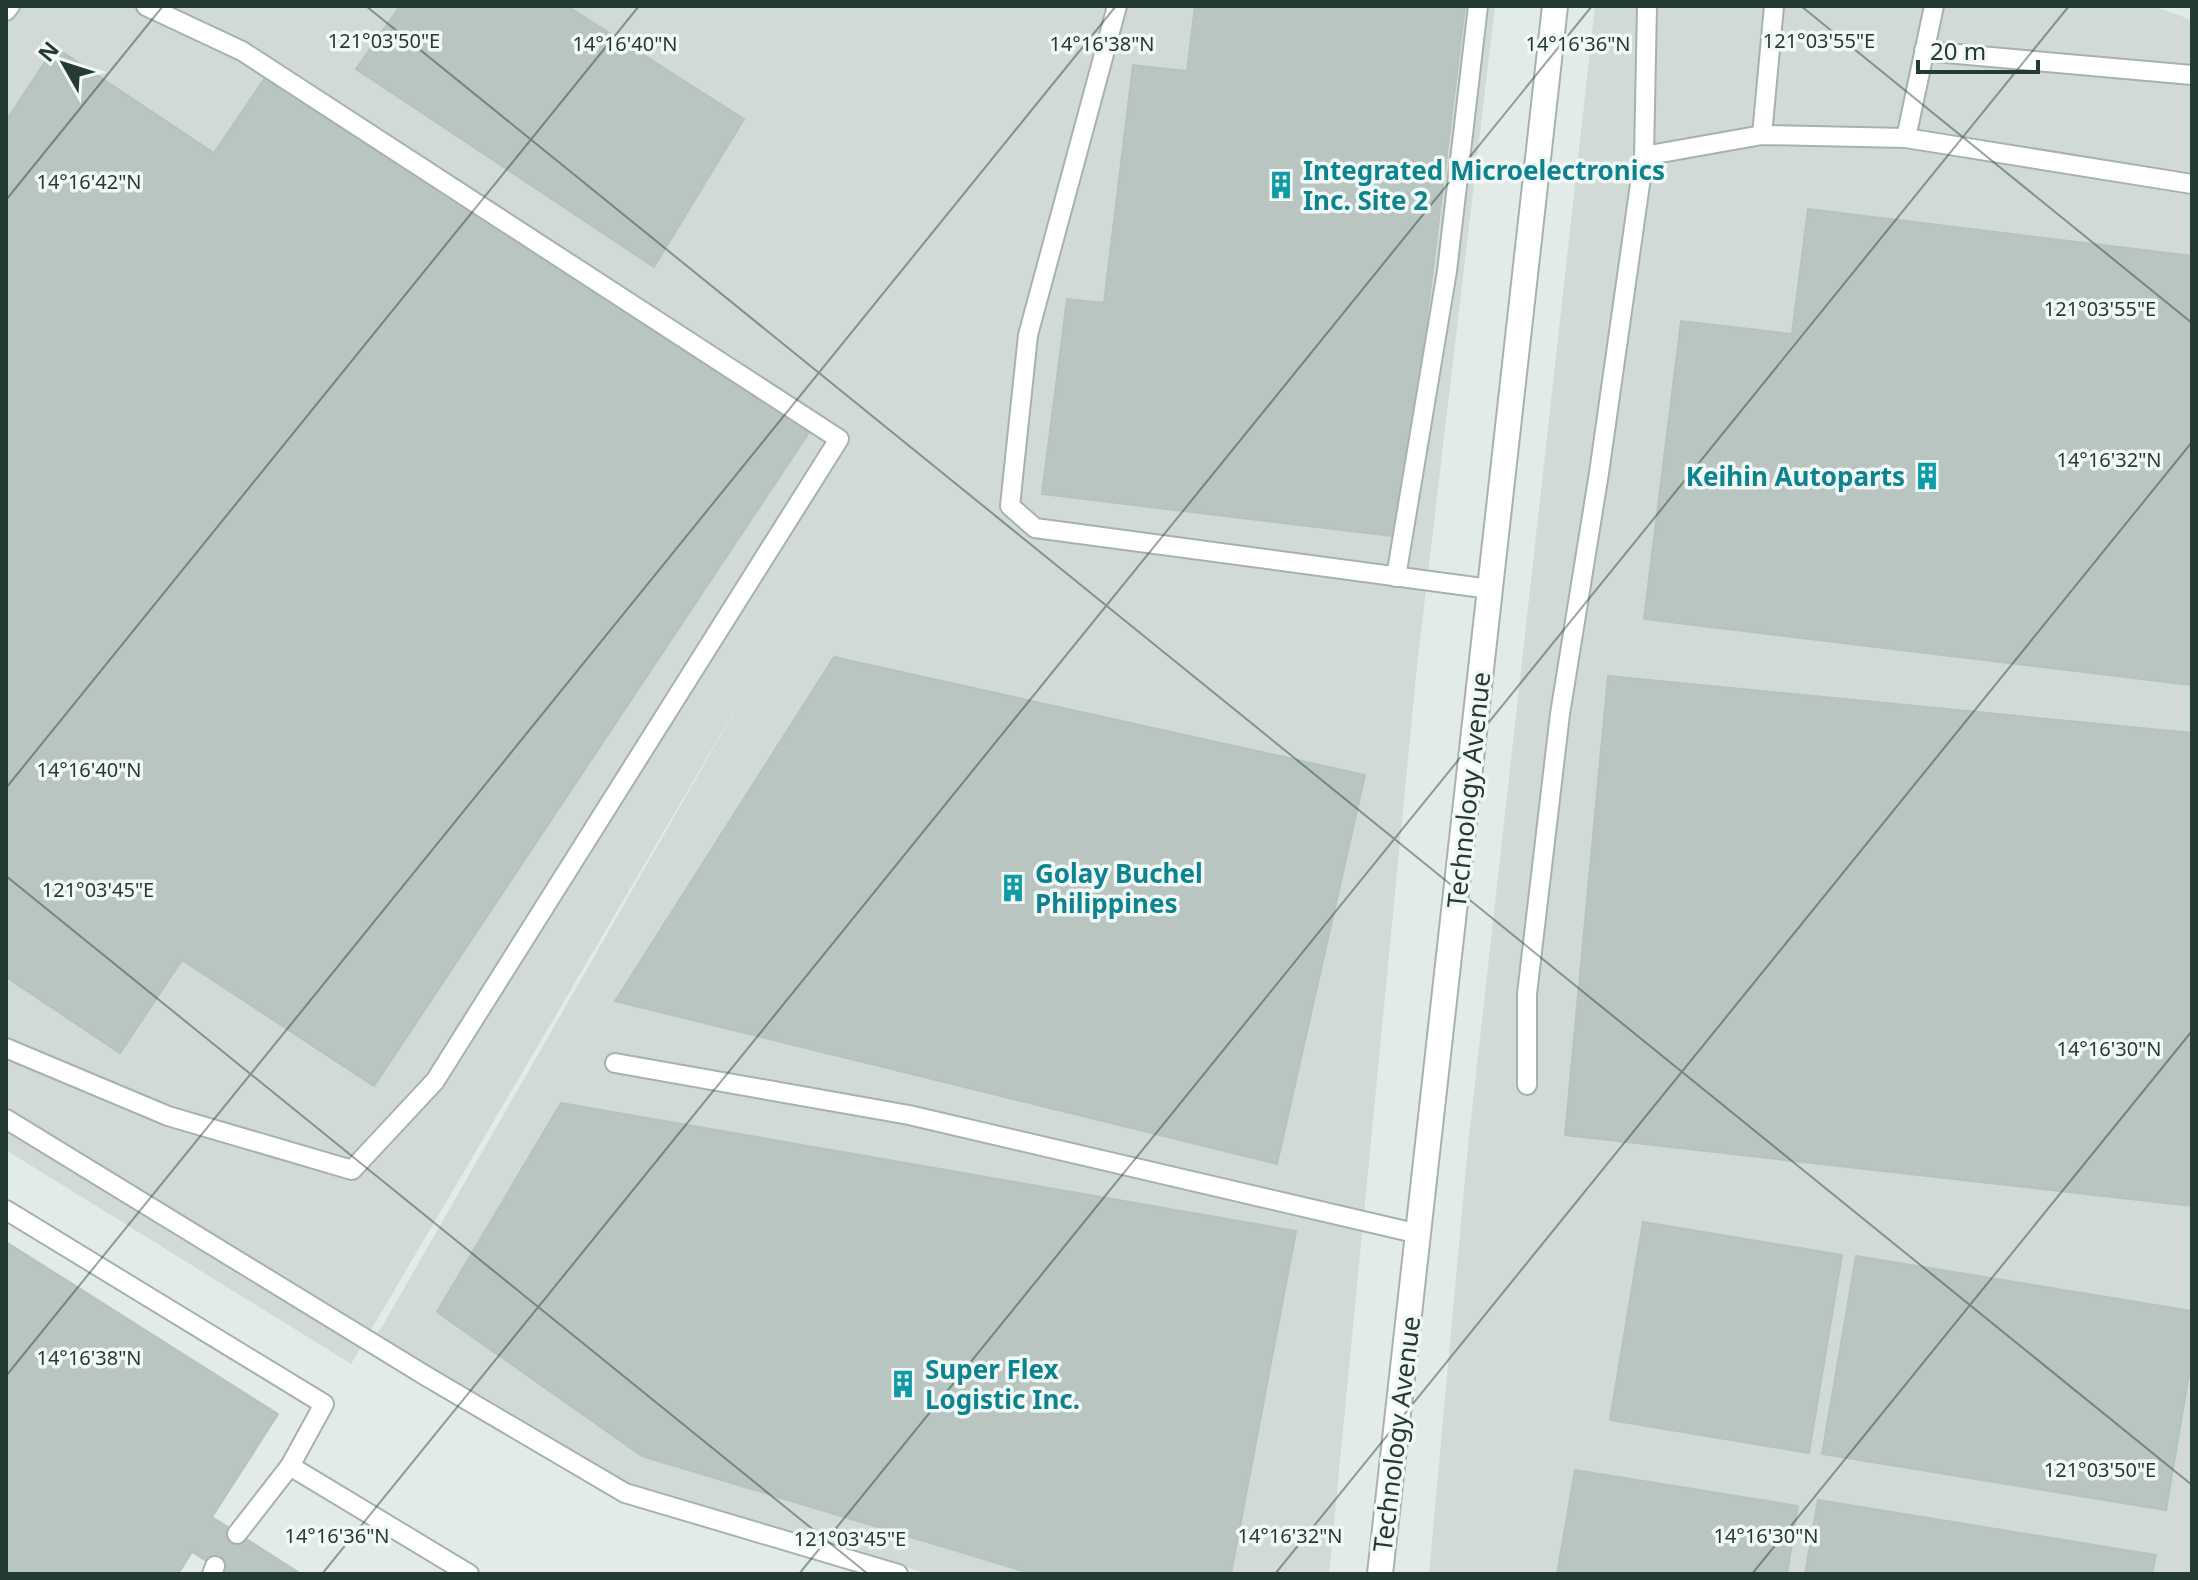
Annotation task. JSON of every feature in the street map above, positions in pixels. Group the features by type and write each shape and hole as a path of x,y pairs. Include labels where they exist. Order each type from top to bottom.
{"street":[{"name":"Technology Avenue","path":"1380,1574 1555,6"}],"lane":[{"path":"6,11 10,6"},
{"path":"6,1048 168,1116 352,1170 435,1081 839,439 242,51 146,6"},
{"path":"1117,6 1028,335 1010,506 1035,528 1490,589"},
{"path":"1396,577 1447,271 1478,6"},
{"path":"1527,1085 1527,994 1560,714 1599,473 1644,156 1647,6"},
{"path":"1762,135 1774,6"},
{"path":"1906,138 1934,6"},
{"path":"1924,51 2192,75"},
{"path":"1644,156 1762,135 1906,138 2192,184"},
{"path":"615,1063 909,1115 1419,1234"},
{"path":"6,1119 426,1376 625,1493 898,1574"},
{"path":"6,1210 324,1404 290,1466 237,1534"},
{"path":"290,1466 469,1574"}],"shaded area":[{"path":"6,6 1495,6 1417,666 1329,1574 931,1574 625,1493 369,1341 382,1327 752,681 351,1364 6,1150"},
{"path":"1595,6 2153,6 2192,20 2192,1574 1429,1574 1468,1146"}],"building":[{"path":"400,6 567,6 744,119 654,267 356,69"},
{"name":"Integrated Microelectronics Inc. Site 2","path":"1195,6 1465,6 1400,537 1042,494 1067,299 1104,303 1133,65 1187,71"},
{"path":"55,47 214,153 269,72 810,431 374,1086 182,960 120,1053 6,977 6,121"},
{"name":"Keihin Autoparts","path":"1808,209 2192,256 2192,685 1644,619 1681,321 1792,334"},
{"name":"Golay Buchel Philippines","path":"834,657 1365,775 1277,1164 615,1001"},
{"path":"1608,676 2192,733 2192,1206 1565,1135"},
{"name":"Super Flex Logistic Inc.","path":"561,1103 1296,1231 1231,1574 1033,1574 642,1456 437,1312"},
{"path":"1643,1222 1842,1255 1809,1453 1610,1420"},
{"path":"6,1242 278,1414 212,1517 301,1574 227,1574 192,1552 178,1574 6,1574"},
{"path":"1856,1256 2192,1311 2192,1357 2166,1510 1822,1454"},
{"path":"1575,1470 1798,1506 1787,1574 1557,1574"},
{"path":"1818,1500 2156,1555 2152,1574 1805,1574"}],"place":[{"name":"Integrated Microelectronics Inc. Site 2","path":"1281,185"},
{"name":"Keihin Autoparts","path":"1927,476"},
{"name":"Golay Buchel Philippines","path":"1013,888"},
{"name":"Super Flex Logistic Inc.","path":"903,1384"}]}
